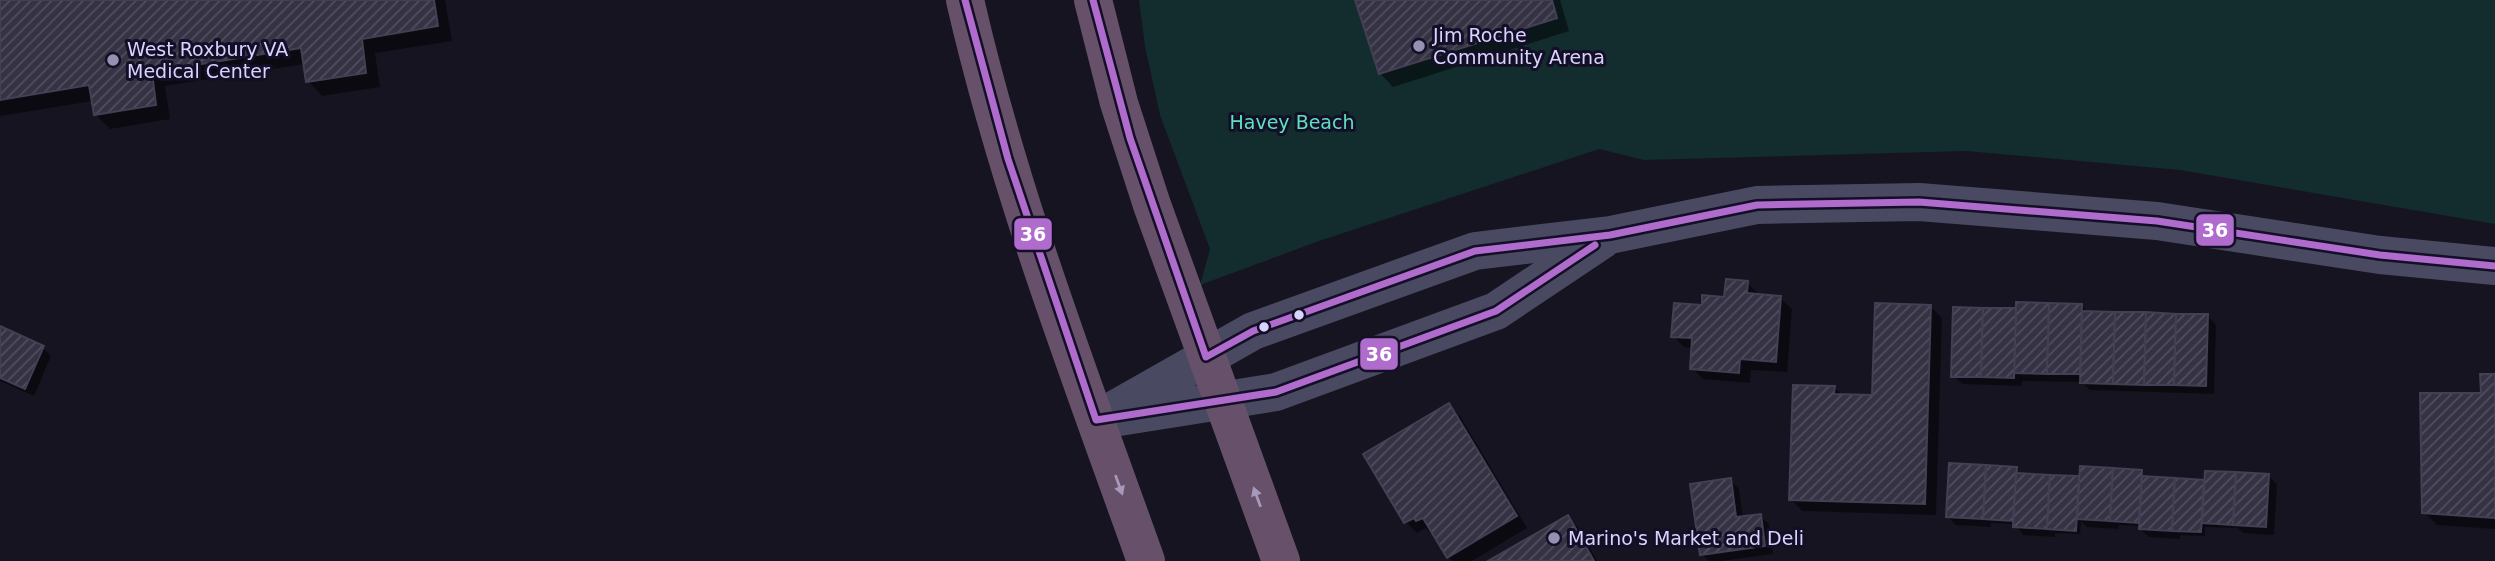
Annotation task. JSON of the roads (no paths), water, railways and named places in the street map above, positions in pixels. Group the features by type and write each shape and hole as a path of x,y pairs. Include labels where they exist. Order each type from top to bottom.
{"highway":[{"path":"965,0 1012,174 1043,273 1146,561"},
{"path":"1093,0 1130,138 1280,561"}],"street":[{"path":"1096,420 1253,331 1475,251 1610,235 1757,205 1919,202 2157,221 2380,256 2495,266"},
{"path":"1096,420 1276,392 1496,311 1610,235"}],"place":[{"name":"Jim Roche Community Arena","path":"1419,46"},
{"name":"West Roxbury VA Medical Center","path":"113,60"},
{"name":"Marino's Market and Deli","path":"1554,538"}],"park label":[{"name":"Havey Beach","path":"1292,122"}]}
